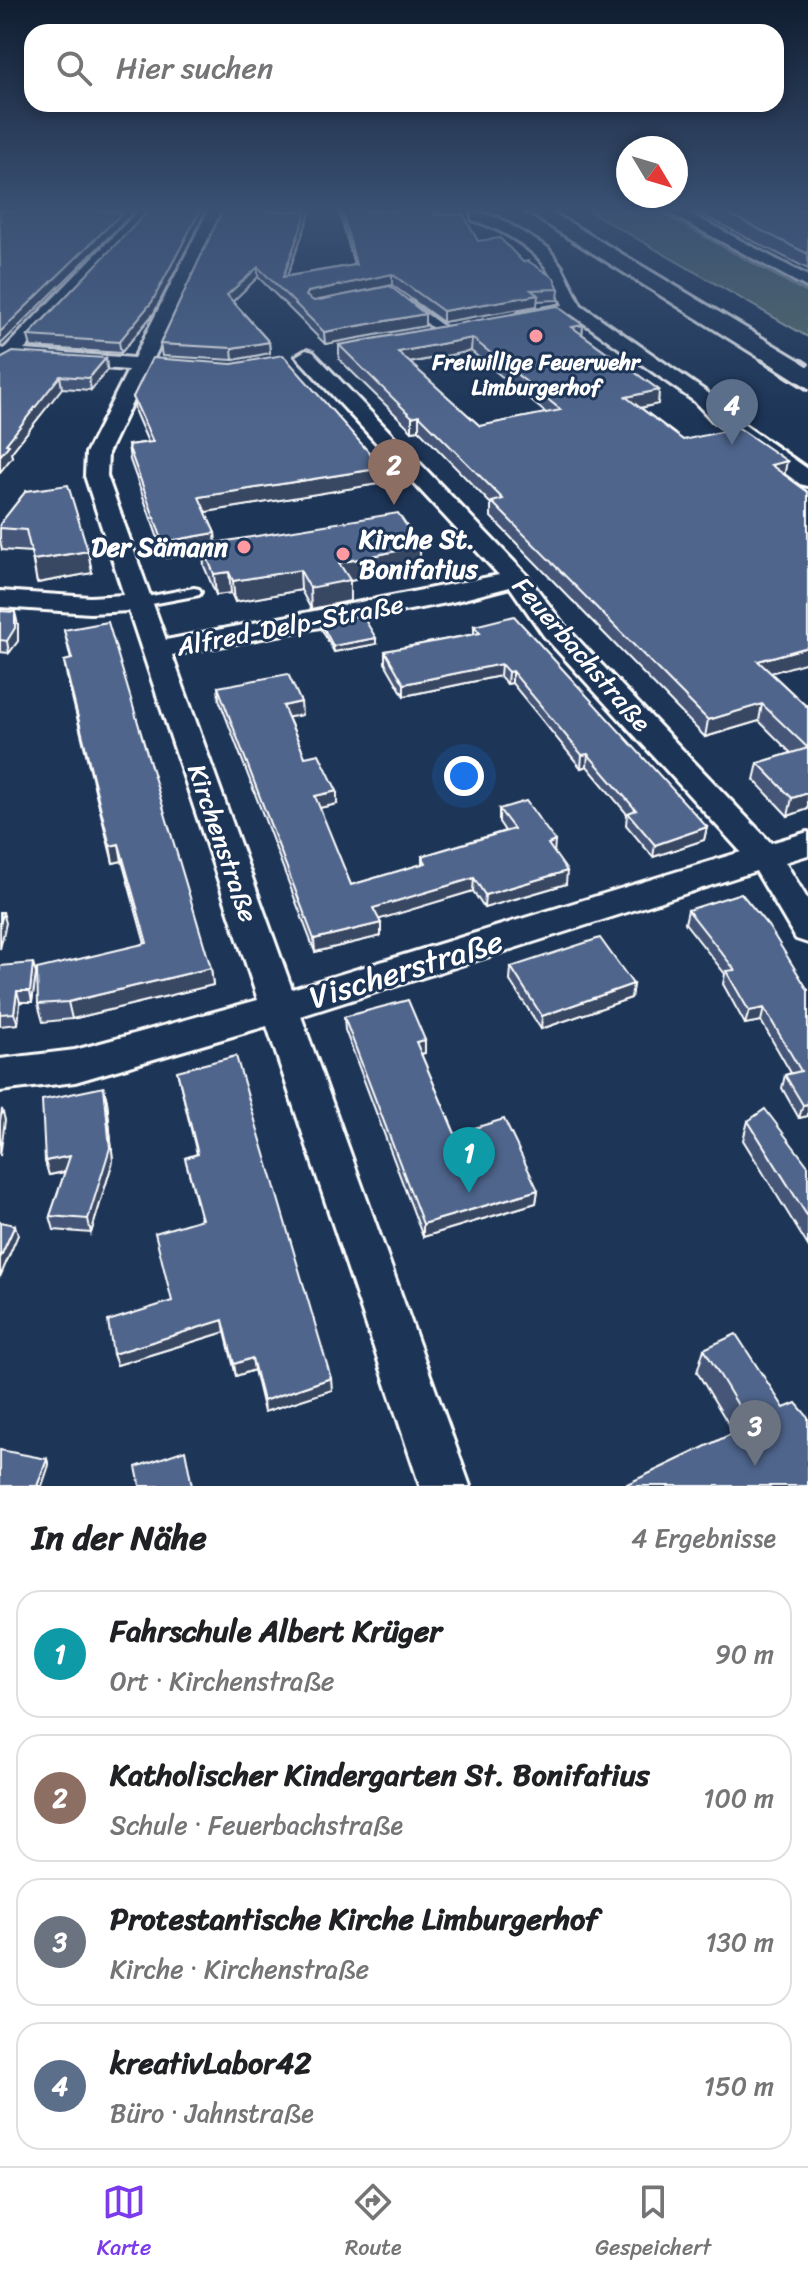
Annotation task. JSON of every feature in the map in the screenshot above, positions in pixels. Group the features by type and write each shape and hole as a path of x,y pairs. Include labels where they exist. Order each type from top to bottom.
{"street":[{"path":"3,358 79,280"},
{"name":"Kirchenstraße","path":"182,280 97,453 96,476 445,1486"},
{"path":"560,280 574,308 701,397 719,416 808,479"},
{"path":"501,321 574,308"},
{"path":"413,337 451,330"},
{"name":"Feuerbachstraße","path":"306,356 516,578 554,630 765,857 808,930"},
{"path":"3,358 184,367"},
{"name":"Alfred-Delp-Straße","path":"157,650 452,594 516,578"},
{"path":"0,599 90,605 141,602"},
{"name":"Vischerstraße","path":"0,1075 75,1066 183,1038 808,843"}],"lane":[{"path":"403,299 451,330"},
{"path":"141,602 194,592"}],"green space":[{"path":"710,280 785,280 808,293 808,337"}],"building":[{"path":"0,280 53,280 0,332"},
{"path":"81,280 163,280 152,302 119,342 28,336"},
{"path":"190,280 243,280 227,295 269,342 232,348 160,344"},
{"path":"272,280 362,280 308,292 306,296 314,301 390,286 425,314 324,332"},
{"path":"401,280 555,280 559,289 531,290 538,295 443,311"},
{"path":"557,306 583,325 572,327 659,390 626,397 683,440 739,428 787,461 771,465 808,492 808,647 758,661 808,705 808,748 762,704 708,720 492,502 503,499 419,415 412,417 339,345","holes":["472,338 561,410 480,426 398,352"]},
{"path":"13,352 106,358 89,378 60,376 0,456 0,359"},
{"path":"283,355 383,468 199,497 215,533 163,542 128,445 153,442 133,397 152,358 232,364"},
{"path":"68,485 88,551 33,560 26,530 0,528 0,524 26,491"},
{"path":"398,513 420,546 339,563 350,580 310,588 300,570 233,581 229,572 214,574 202,545"},
{"path":"0,611 15,612 15,628 7,641 0,640"},
{"path":"362,615 376,638 333,646 321,623"},
{"path":"514,616 707,827 655,845 628,813 636,810 588,754 582,755 512,671 508,672 501,664 404,684 385,651 480,633 474,626"},
{"path":"108,622 211,968 68,1002 38,1004 37,969 147,943 119,844 110,846 64,661 72,659 64,630"},
{"path":"288,674 301,702 283,706 305,757 319,754 337,791 315,796 351,885 426,863 422,856 514,829 499,809 526,801 555,841 548,844 567,871 485,895 474,878 373,908 381,923 314,939 218,687"},
{"path":"808,748 808,793 792,798 758,763"},
{"path":"741,893 769,927 808,990 808,1104 803,1105 785,1075 801,1071 764,1008 749,1011 726,971 735,970 688,910"},
{"path":"600,938 633,984 542,1016 511,967"},
{"path":"33,963 30,991 17,991 14,1013 0,1014 0,966"},
{"path":"408,1000 425,1040 416,1042 455,1134 504,1119 538,1190 423,1224 344,1017"},
{"path":"236,1056 331,1378 263,1401 252,1358 234,1364 223,1320 113,1354 108,1321 172,1301 155,1233 202,1219 185,1158 198,1154 177,1071"},
{"path":"104,1087 110,1148 88,1219 50,1216 70,1156 45,1161 42,1100"},
{"path":"765,1109 808,1166 808,1217 748,1121"},
{"path":"0,1222 15,1225 0,1258"},
{"path":"736,1334 784,1408 796,1403 808,1417 808,1486 623,1486 750,1425 704,1349"},
{"path":"0,1450 47,1459 37,1486 0,1486"},
{"path":"185,1450 192,1486 140,1486 136,1467"}],"railway":[{"path":"634,280 764,362"},
{"path":"669,280 805,362"},
{"path":"761,360 808,390"}],"place":[{"name":"Freiwillige Feuerwehr Limburgerhof","path":"536,336"},
{"name":"kreativLabor42","path":"732,445"},
{"name":"Katholischer Kindergarten St. Bonifatius","path":"394,505"},
{"name":"Der Sämann","path":"244,547"},
{"name":"Kirche St. Bonifatius","path":"343,554"},
{"name":"Fahrschule Albert Krüger","path":"469,1193"},
{"name":"Protestantische Kirche Limburgerhof","path":"755,1466"}]}
